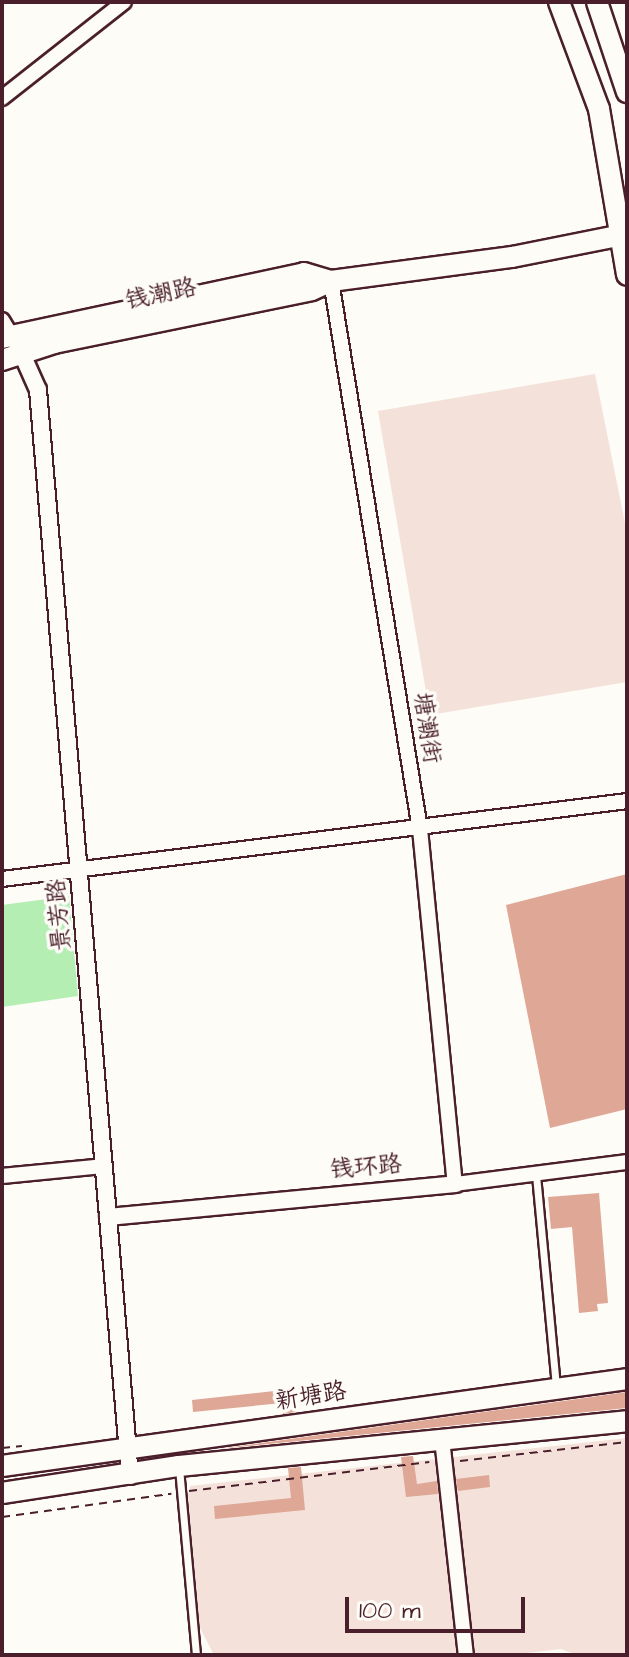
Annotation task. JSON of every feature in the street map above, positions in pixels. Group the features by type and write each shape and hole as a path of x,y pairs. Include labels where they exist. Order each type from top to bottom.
{"main road":[{"path":"559,2 599,109 627,275"},
{"path":"597,2 627,92"},
{"name":"钱潮路","path":"12,357 54,343 312,290 331,281 512,257 622,235"},
{"name":"钱潮路","path":"5,331 304,273 331,281"},
{"name":"新塘路","path":"2,1466 627,1379"},
{"path":"2,1493 130,1476 179,1466 627,1421"}],"street":[{"path":"2,98 124,2"},
{"name":"塘潮街","path":"331,281 420,829 455,1184"},
{"path":"5,331 12,357"},
{"name":"景芳路","path":"12,357 38,390 130,1476"},
{"path":"2,879 627,801"},
{"name":"钱环路","path":"108,1217 455,1184 627,1162"},
{"path":"2,1176 104,1166"},
{"path":"442,1439 466,1655"}],"lane":[{"path":"536,1175 556,1389"},
{"path":"179,1466 196,1655"}],"path":[{"path":"2,1517 181,1492 627,1442"}],"shaded area":[{"path":"595,374 627,533 627,682 430,715 378,411"},
{"path":"627,1438 627,1655 577,1655 561,1649 510,1655 214,1655 199,1626 188,1495 190,1486"}],"green space":[{"path":"69,896 78,996 2,1007 2,905"}],"building":[{"path":"627,874 627,1109 550,1128 506,905"},
{"path":"599,1193 608,1303 597,1304 598,1311 579,1313 572,1227 551,1229 548,1197"},
{"path":"293,1389 295,1412 283,1414 282,1403 193,1412 192,1400"},
{"path":"627,1392 627,1408 219,1449"},
{"path":"413,1456 417,1484 437,1481 438,1494 406,1497 401,1457"},
{"path":"301,1467 305,1510 215,1519 214,1506 291,1498 288,1468"},
{"path":"489,1475 490,1487 458,1491 456,1479"}]}
